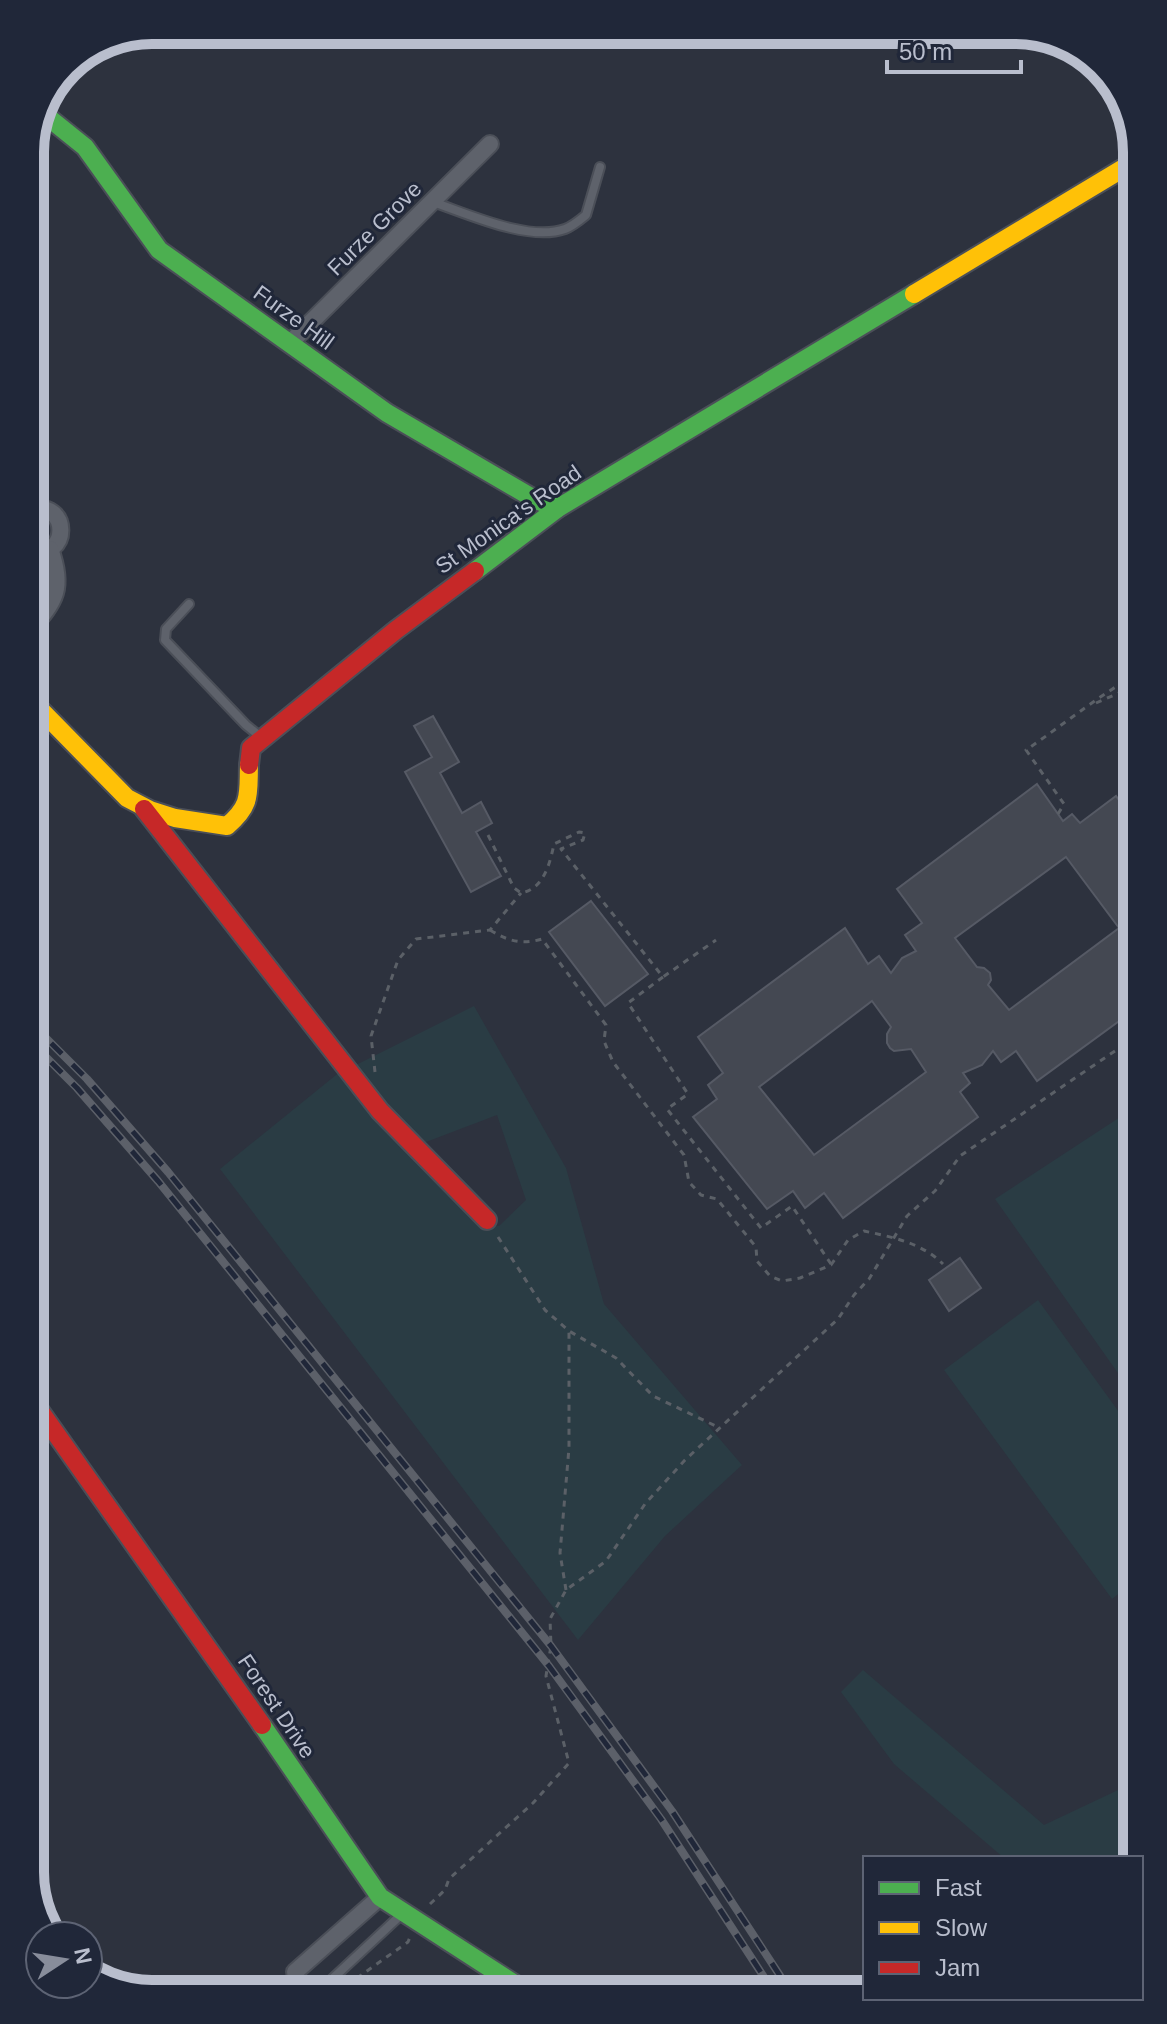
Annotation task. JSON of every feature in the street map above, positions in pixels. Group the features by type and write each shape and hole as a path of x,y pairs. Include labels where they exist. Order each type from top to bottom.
{"street":[{"name":"Furze Hill","path":"50,119 85,147 159,250 387,413 536,500 558,508"},
{"name":"Furze Grove","path":"290,343 490,144"},
{"name":"St Monica's Road","path":"262,739 396,630 558,508 1123,168"},
{"path":"44,509 57,517 61,534 50,549 44,551"},
{"path":"44,614 52,605 57,591 55,562 50,549"},
{"path":"44,713 127,798 144,809 181,820 227,826 239,818 248,805 251,784 248,760 251,748 262,739"},
{"path":"144,809 380,1111 487,1220"},
{"name":"Forest Drive","path":"44,1417 380,1897 509,1980"},
{"path":"295,1972 380,1897"}],"lane":[{"path":"432,201 515,228 542,233 566,229 586,215 600,167"},
{"path":"189,604 166,629 165,640 262,739"},
{"path":"44,719 47,716"},
{"path":"331,1980 410,1915"}],"path":[{"path":"1092,705 1123,682"},
{"path":"1058,814 1064,804 1026,750 1092,705 1123,691"},
{"path":"488,835 514,888 521,893 529,892 549,870 554,844 579,832 585,833 583,840 561,849 663,977"},
{"path":"490,930 521,893"},
{"path":"377,1081 371,1036 398,960 416,939 490,930 515,942 528,943 542,939 606,1025 604,1041 613,1062 684,1155 689,1182 701,1195 717,1199 756,1247 757,1261 770,1276 782,1281 800,1278 831,1265 848,1240 864,1231 927,1251 943,1264"},
{"path":"716,940 628,1003 688,1094 667,1109 761,1228 792,1206 831,1265"},
{"path":"353,1980 408,1942 410,1915 445,1890 449,1879 533,1803 569,1763 546,1676 551,1646 550,1619 566,1590 606,1561 645,1504 685,1460 838,1319 869,1279 907,1216 935,1191 960,1156 1123,1045"},
{"path":"487,1220 545,1310 569,1331 616,1358 653,1396 720,1428"},
{"path":"566,1590 560,1553 569,1448 569,1331"}],"shaded area":[{"path":"474,1006 566,1168 604,1304 742,1465 665,1536 578,1640 220,1169 336,1075","holes":["497,1115 526,1200 499,1226 480,1226 405,1150"]},
{"path":"1123,1115 1123,1380 995,1199"},
{"path":"1038,1300 1123,1418 1123,1590 1112,1599 944,1370"},
{"path":"863,1670 1044,1825 1123,1788 1123,1856 1002,1856 894,1764 841,1692"}],"building":[{"path":"433,716 459,762 440,773 462,813 481,802 492,823 476,832 501,876 471,892 405,772 432,757 414,726"},
{"path":"1037,784 1063,821 1072,814 1080,823 1116,796 1123,806 1123,1018 1037,1081 1016,1051 1001,1062 993,1051 982,1065 963,1073 970,1083 960,1092 978,1117 843,1218 824,1193 805,1208 793,1191 767,1209 693,1117 717,1099 708,1085 723,1073 698,1037 845,928 868,964 879,956 891,973 902,958 916,951 905,935 922,923 897,889","holes":["1066,857 1119,928 1009,1010 988,985 990,973 977,967 955,938","872,1001 891,1027 887,1034 890,1048 894,1051 911,1049 926,1072 814,1155 759,1087"]},
{"path":"591,901 648,974 605,1006 549,932"},
{"path":"960,1258 981,1288 949,1311 929,1280"}],"railway":[{"path":"44,1036 87,1079 168,1172 551,1646 672,1811 783,1980"},
{"path":"44,1055 158,1181 549,1666 661,1819 766,1980"}],"traffic: fast":[{"path":"50,119 85,147 159,250 387,413 536,500 558,508"},
{"path":"475,571 558,508 914,294"},
{"path":"262,1725 380,1897 508,1980"}],"traffic: slow":[{"path":"914,294 1123,168"},
{"path":"44,713 127,798 175,818 227,826 245,805 249,765"}],"traffic: jam":[{"path":"249,765 251,748 396,630 475,571"},
{"path":"144,809 380,1111 487,1220"},
{"path":"44,1417 262,1725"}]}
